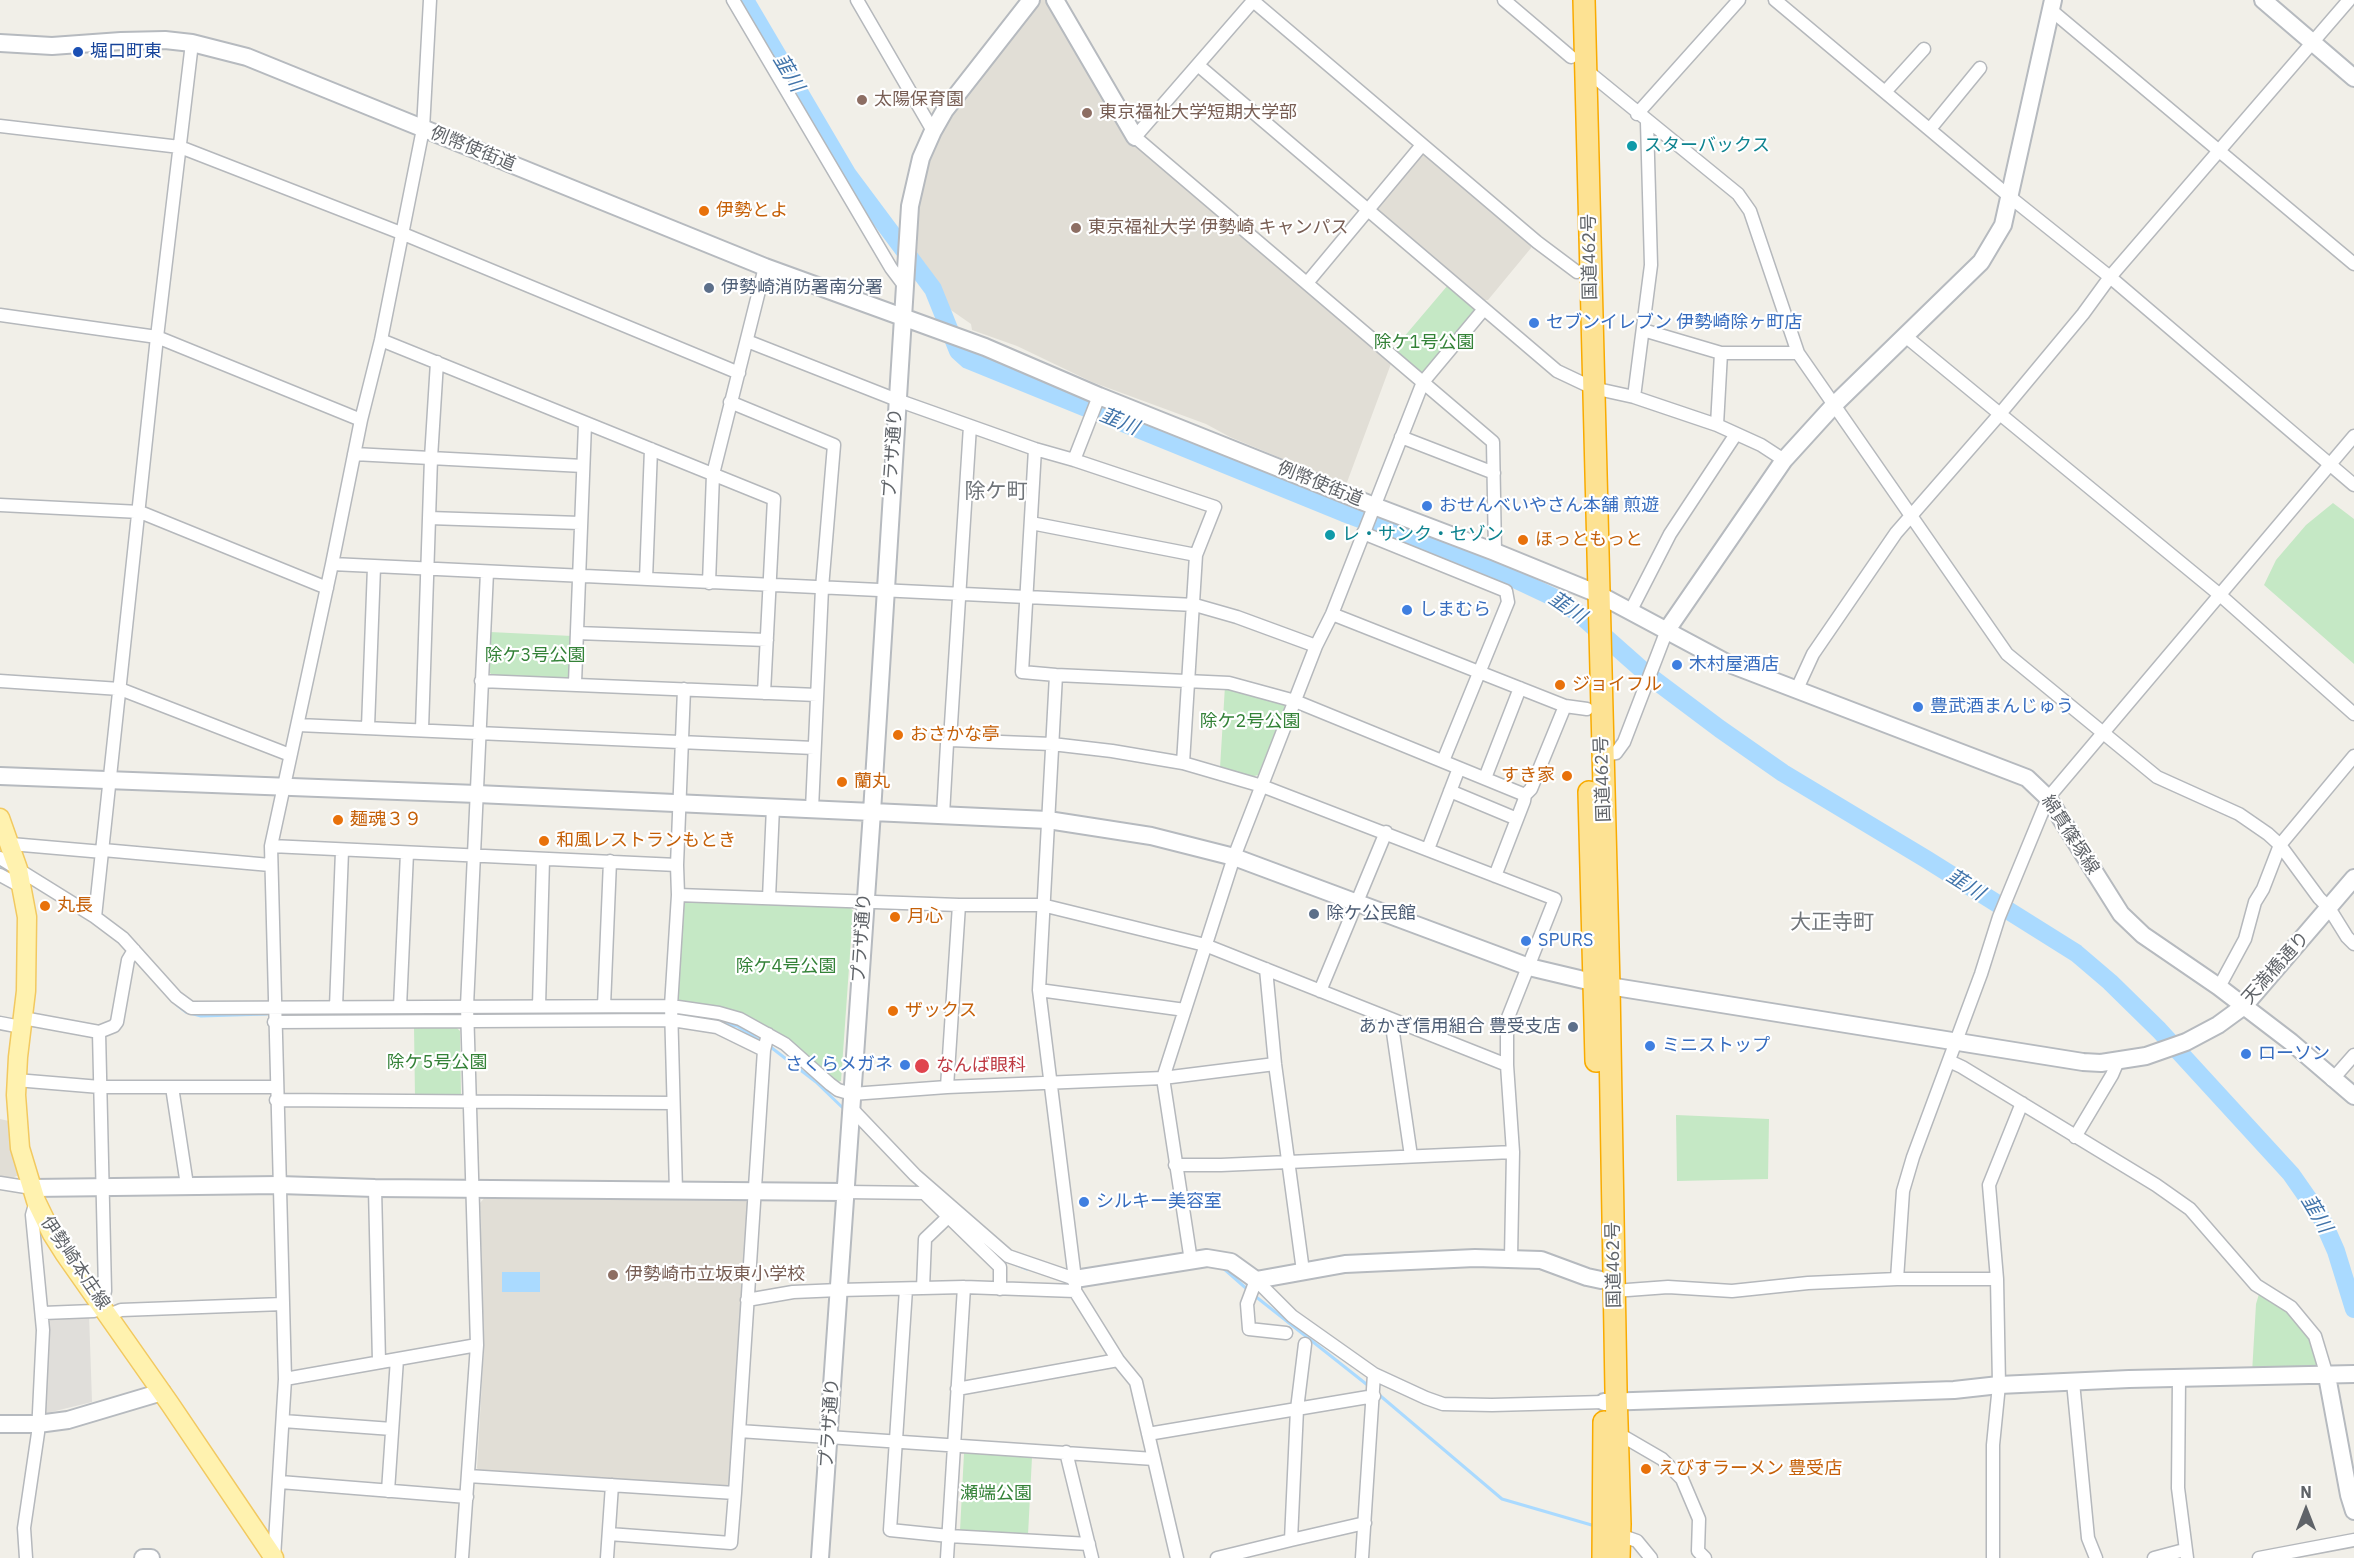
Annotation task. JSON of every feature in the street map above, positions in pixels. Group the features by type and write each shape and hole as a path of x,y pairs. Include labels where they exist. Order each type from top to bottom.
{"highway":[{"name":"国道462号","path":"1570,0 1579,64 1593,631 1602,755 1601,983 1610,1402 1603,1558"},
{"name":"国道462号","path":"1584,0 1579,64 1577,272 1586,384"},
{"name":"国道462号","path":"1593,631 1587,709 1601,983"},
{"name":"国道462号","path":"1610,1402 1618,1434 1620,1535 1618,1558"}],"main road":[{"name":"伊勢崎本庄線","path":"0,818 5,851 20,878 28,943 16,1080 19,1140 34,1195 52,1234 274,1558"}],"street":[{"path":"274,1558 285,1379 271,846 361,420 381,340 423,129 430,0"},
{"path":"733,0 891,268 906,288"},
{"path":"857,0 933,131"},
{"name":"プラザ通り","path":"820,1558 872,812 910,206 921,158 945,110 1030,0"},
{"path":"1055,0 1136,137 1493,442 1495,552"},
{"path":"1504,0 1642,118 1738,194 1749,211 1798,353 2007,654 2157,777 2239,814 2268,834 2280,845 2354,944"},
{"path":"1634,397 1652,265 1642,118 1739,0"},
{"path":"1776,0 2010,197 2110,277 2354,485"},
{"path":"2263,0 2354,78"},
{"path":"1796,691 1813,654 1896,533 1999,415 2083,314 2110,277 2349,0"},
{"path":"1136,137 1253,1 1537,243 1577,272"},
{"path":"1602,755 1616,753 1624,742 1653,672 1667,630 1785,460 1835,404 1981,262 2003,225 2052,5 2219,152 2354,264"},
{"name":"例幣使街道","path":"0,43 52,46 142,40 192,43 247,57 765,267 970,342 1099,396 1495,552 1592,592 1667,630"},
{"path":"95,917 140,513 157,337 192,43"},
{"path":"1885,92 1924,49"},
{"path":"1199,66 1557,371 1586,384 1634,397 1717,425 1761,445 1785,460"},
{"path":"1930,129 1980,68"},
{"path":"0,126 180,147 401,233 739,372"},
{"path":"1307,283 1422,145"},
{"path":"709,583 713,474 765,267"},
{"path":"1191,1261 1163,1078 1234,857 1401,437 1424,382 1484,309"},
{"path":"0,315 157,337 361,420"},
{"path":"1643,330 1721,353 1798,353"},
{"path":"1904,335 2220,595 2354,714"},
{"path":"381,340 774,499 764,693"},
{"path":"747,341 970,426 1215,507 1196,555 1195,605 1183,763"},
{"path":"1717,425 1721,353"},
{"path":"422,729 431,458 437,362"},
{"path":"1074,460 1099,396"},
{"path":"730,402 834,445 822,588 812,809"},
{"path":"575,683 585,424"},
{"path":"943,815 970,426"},
{"path":"1630,610 1670,534 1736,434"},
{"path":"1897,1279 1904,1191 1913,1157 1956,1043 1999,917 2048,798 2354,436"},
{"path":"1401,437 1494,473"},
{"path":"646,579 651,449"},
{"path":"1035,449 1022,672 1229,682 1295,701 1525,795"},
{"path":"354,454 583,465"},
{"path":"0,505 140,513 327,588"},
{"path":"429,518 580,523"},
{"path":"1031,523 1196,555"},
{"path":"1363,533 1506,591 1508,602 1443,761"},
{"path":"332,564 428,567 709,583 960,592 1195,605 1237,617 1316,646"},
{"path":"369,727 374,567"},
{"path":"462,1558 477,1344 467,1006 487,572"},
{"path":"1332,614 1565,706 1587,709"},
{"name":"綿貫篠塚線","path":"1667,630 1727,663 2027,778 2048,798 2121,914 2143,935 2244,1005 2354,1096"},
{"path":"577,633 767,640"},
{"path":"1056,675 1039,990 1075,1285 1118,1360 1136,1382 1177,1558"},
{"path":"0,681 120,689 290,754"},
{"path":"481,681 575,683 817,695"},
{"path":"1485,778 1520,688"},
{"path":"676,1191 671,1006 678,895 677,865 684,689"},
{"path":"1495,876 1525,795 1531,789 1565,706"},
{"path":"298,725 814,748"},
{"path":"950,740 1052,744 1183,763 1262,786 1556,899 1507,1020 1507,1065 1513,1152 1511,1258"},
{"path":"2219,987 2245,939 2255,902 2263,889 2280,845 2354,756"},
{"path":"1428,849 1459,768"},
{"name":"天満橋通り","path":"0,776 477,794 1048,820 1151,836 1234,857 1529,967 1601,983 2057,1060 2101,1063 2167,1050 2218,1025 2244,1005 2354,878"},
{"path":"1450,791 1517,819"},
{"path":"769,898 773,807"},
{"path":"1320,991 1386,832"},
{"path":"271,846 677,865"},
{"path":"5,851 103,851 270,865"},
{"path":"336,1007 342,851"},
{"path":"400,1007 407,853"},
{"path":"539,1005 543,859"},
{"path":"604,1006 610,861"},
{"path":"0,875 20,878 95,917 123,938 176,997 191,1008 671,1006 719,1013 740,1019 785,1044 851,1101 915,1175 1008,1256 1075,1285"},
{"path":"678,895 959,905 1042,905 1205,945 1507,1065"},
{"path":"947,1087 959,905"},
{"path":"0,1023 22,1022 99,1032 114,1026 117,1022 128,960 134,950"},
{"path":"1266,969 1275,1064 1303,1271"},
{"path":"1039,990 1185,1010"},
{"path":"1391,1019 1411,1156"},
{"path":"274,1022 672,1020 717,1027 764,1050"},
{"path":"99,1032 106,1310"},
{"path":"609,1534 731,1543 764,1050 768,1034"},
{"path":"2332,1080 2354,1055"},
{"path":"1949,1061 2156,1185 2190,1209 2256,1285 2290,1307 2314,1336 2327,1376 2354,1511"},
{"path":"2075,1137 2118,1061"},
{"path":"851,1101 947,1087 1163,1078 1275,1064"},
{"path":"16,1080 100,1087 276,1087"},
{"path":"172,1087 187,1185"},
{"path":"276,1100 673,1103"},
{"path":"1993,1558 1993,1445 1999,1385 1996,1279 1989,1185 2022,1103"},
{"path":"1175,1165 1513,1152"},
{"path":"0,1183 34,1195 103,1187 187,1185 924,1193 1000,1267 1000,1289"},
{"path":"375,1188 379,1362"},
{"path":"26,1558 24,1528 38,1424 43,1313 32,1215 34,1195"},
{"path":"923,1288 924,1239 948,1217"},
{"path":"747,1300 793,1292 964,1287 1000,1289 1075,1285 1207,1258 1231,1262 1256,1280 1292,1316 1374,1374 1443,1404 1610,1402 1954,1390 1999,1385 2073,1382 2354,1374"},
{"path":"1256,1280 1356,1264 1455,1258 1541,1260 1608,1285 1732,1291 1808,1283 1897,1279 1996,1279"},
{"path":"1256,1280 1247,1304 1249,1329 1286,1333"},
{"path":"947,1558 964,1287"},
{"path":"906,1289 890,1530 949,1536 1089,1544"},
{"path":"43,1313 283,1304"},
{"path":"285,1379 477,1344"},
{"path":"1291,1540 1298,1409 1305,1344"},
{"path":"388,1491 397,1359"},
{"path":"957,1389 1118,1360"},
{"path":"1362,1558 1374,1374"},
{"path":"2154,1558 2185,1554 2178,1488 2179,1379"},
{"path":"2073,1382 2088,1538 2095,1558"},
{"path":"0,1424 38,1424 68,1420 108,1410 162,1392"},
{"path":"1148,1434 1374,1396"},
{"path":"283,1421 392,1429"},
{"path":"739,1431 1066,1452 1154,1460"},
{"path":"1618,1434 1662,1459 1682,1479 1699,1519 1700,1556"},
{"path":"1066,1452 1092,1558"},
{"path":"468,1476 735,1493"},
{"path":"280,1482 466,1497"},
{"path":"607,1558 612,1485"},
{"path":"1217,1558 1365,1523"},
{"path":"1620,1535 1637,1541 1651,1558"},
{"path":"2259,1558 2354,1540"},
{"path":"143,1558 151,1558"}],"shaded area":[{"name":"東京福祉大学 伊勢崎 キャンパス","path":"1041,0 1048,0 1119,119 1392,361 1346,485 1230,437 1206,424 1092,382 1017,346 972,330 971,324 948,308 926,265 917,255 918,200 925,167 949,114"},
{"path":"1421,153 1427,153 1531,241 1531,248 1488,300 1480,300 1377,211 1377,206"},
{"path":"0,1119 9,1121 9,1135 19,1175 12,1178 0,1177"},
{"name":"伊勢崎市立坂東小学校","path":"486,1196 743,1198 748,1203 733,1486 728,1490 480,1472 477,1468 484,1347 480,1203"},
{"path":"89,1314 92,1402 43,1414 47,1320 49,1317"}],"green space":[{"name":"除ケ1号公園","path":"1448,285 1475,306 1475,312 1427,371 1420,372 1392,351"},
{"path":"2333,503 2354,519 2354,664 2264,585 2276,560 2306,525"},
{"name":"除ケ3号公園","path":"490,632 572,636 570,675 567,678 493,676 489,672"},
{"name":"除ケ2号公園","path":"1225,686 1282,702 1285,707 1258,775 1251,777 1220,768"},
{"name":"除ケ4号公園","path":"685,899 849,906 853,911 841,1081 834,1083 789,1042 677,998 682,902"},
{"name":"除ケ5号公園","path":"414,1026 455,1026 460,1031 461,1095 458,1098 415,1098"},
{"path":"1676,1115 1769,1119 1768,1179 1677,1181"},
{"path":"2259,1294 2285,1308 2312,1337 2322,1372 2252,1373 2256,1304"},
{"name":"瀬端公園","path":"964,1453 1032,1457 1028,1535 960,1531"}],"water":[{"path":"502,1272 540,1272 540,1292 502,1292"}],"waterway":[{"name":"韮川","path":"745,0 848,175 933,289 958,351 968,360 1344,513 1485,565 1553,597 1578,613 1648,675 1783,773 2076,953 2110,982 2159,1030 2291,1174 2321,1217 2336,1251 2354,1309"},
{"path":"0,867 8,871"},
{"path":"177,1005 186,1012 201,1016 267,1014"},
{"path":"281,1014 455,1014"},
{"path":"482,1014 669,1014"},
{"path":"675,1014 701,1019"},
{"path":"720,1023 737,1026 762,1042"},
{"path":"768,1045 816,1082 845,1110"},
{"path":"1005,1260 1027,1269"},
{"path":"1223,1268 1248,1290"},
{"path":"1255,1296 1370,1387"},
{"path":"1377,1393 1502,1499 1595,1526"}],"place":[{"name":"堀口町東","path":"78,52"},
{"name":"太陽保育園","path":"862,100"},
{"name":"東京福祉大学短期大学部","path":"1087,113"},
{"name":"スターバックス","path":"1632,146"},
{"name":"伊勢とよ","path":"704,211"},
{"name":"東京福祉大学 伊勢崎 キャンパス","path":"1076,228"},
{"name":"伊勢崎消防署南分署","path":"709,288"},
{"name":"セブンイレブン 伊勢崎除ヶ町店","path":"1534,323"},
{"name":"おせんベいやさん本舗 煎遊","path":"1427,506"},
{"name":"レ・サンク・セゾン","path":"1330,535"},
{"name":"ほっともっと","path":"1523,540"},
{"name":"しまむら","path":"1407,610"},
{"name":"木村屋酒店","path":"1677,665"},
{"name":"ジョイフル","path":"1560,685"},
{"name":"豊武酒まんじゅう","path":"1918,707"},
{"name":"おさかな亭","path":"898,735"},
{"name":"すき家","path":"1567,776"},
{"name":"蘭丸","path":"842,782"},
{"name":"麺魂３９","path":"338,820"},
{"name":"和風レストランもとき","path":"544,841"},
{"name":"丸長","path":"45,906"},
{"name":"除ケ公民館","path":"1314,914"},
{"name":"月心","path":"895,917"},
{"name":"SPURS","path":"1526,941"},
{"name":"ザックス","path":"893,1011"},
{"name":"あかぎ信用組合 豊受支店","path":"1573,1027"},
{"name":"ミニストップ","path":"1650,1046"},
{"name":"ローソン","path":"2246,1054"},
{"name":"さくらメガネ","path":"905,1065"},
{"name":"なんば眼科","path":"922,1066"},
{"name":"シルキー美容室","path":"1084,1202"},
{"name":"伊勢崎市立坂東小学校","path":"613,1275"},
{"name":"えびすラーメン 豊受店","path":"1646,1469"}],"district":[{"name":"除ケ町","path":"996,492"},
{"name":"大正寺町","path":"1832,923"}]}
